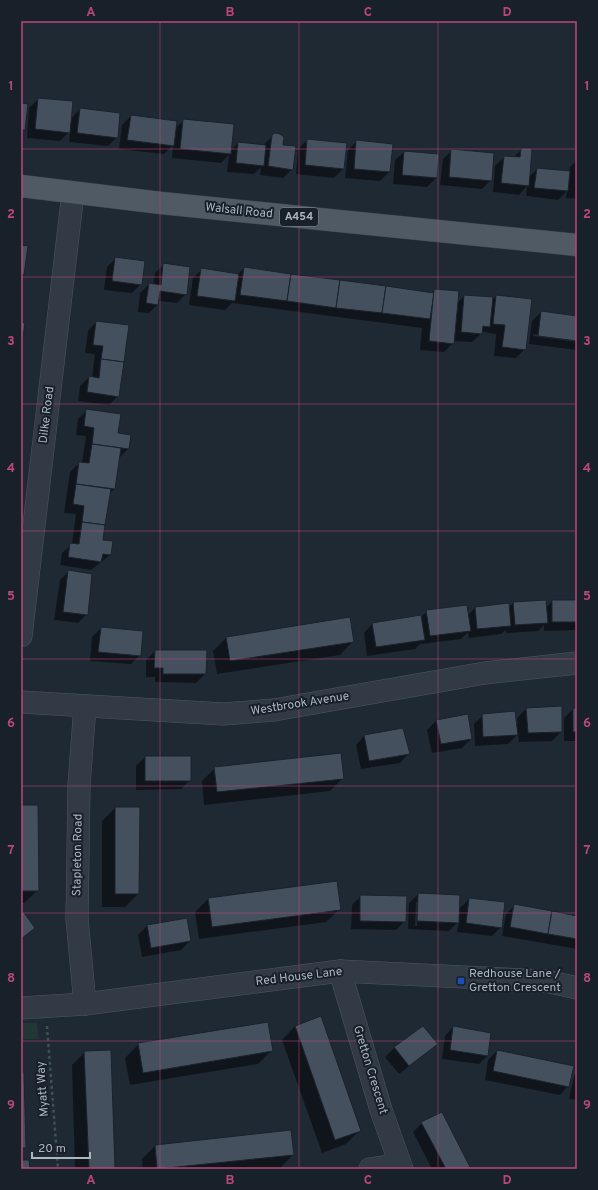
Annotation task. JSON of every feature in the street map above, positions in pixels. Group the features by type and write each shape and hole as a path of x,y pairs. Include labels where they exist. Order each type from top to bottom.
{"main road":[{"name":"Walsall Road","path":"21,186 73,193 577,245"}],"street":[{"name":"Dilke Road","path":"21,636 73,193"},
{"name":"Westbrook Avenue","path":"21,702 222,714 274,710 485,673 577,663"},
{"name":"Stapleton Road","path":"85,706 79,785 77,919 85,1004"},
{"name":"Red House Lane","path":"21,1008 46,1008 85,1004 340,971 546,981 577,988"},
{"name":"Gretton Crescent","path":"340,971 400,1167"},
{"path":"370,1169 400,1167"}],"path":[{"name":"Myatt Way","path":"46,1008 58,1169"}],"green space":[{"path":"21,1023 37,1023 39,1039 21,1039"}],"building":[{"path":"38,98 73,101 70,133 35,129"},
{"path":"21,103 28,104 25,130 21,130"},
{"path":"80,108 120,113 118,138 77,133"},
{"path":"131,115 177,121 174,146 127,140"},
{"path":"183,119 234,124 231,154 180,149"},
{"path":"275,133 284,137 283,145 296,146 293,170 268,166 272,135"},
{"path":"307,139 347,143 344,169 305,165"},
{"path":"356,140 393,144 390,172 354,169"},
{"path":"238,142 266,145 264,166 236,163"},
{"path":"531,148 532,150 529,186 501,183 504,156 520,157 521,149"},
{"path":"451,149 494,153 492,181 449,177"},
{"path":"404,151 439,154 437,178 402,175"},
{"path":"537,168 570,171 568,191 534,188"},
{"path":"21,245 28,246 24,275 21,274"},
{"path":"115,257 145,261 142,285 112,281"},
{"path":"163,263 190,267 187,295 160,291 158,305 146,303 149,283 161,285"},
{"path":"244,267 291,274 287,301 240,295"},
{"path":"201,268 239,274 235,301 197,296"},
{"path":"291,274 340,280 336,308 287,301"},
{"path":"340,280 386,286 382,313 336,308"},
{"path":"386,286 434,293 430,319 382,313"},
{"path":"434,289 459,291 454,344 429,341"},
{"path":"464,295 493,297 490,327 483,326 482,334 461,332"},
{"path":"496,295 532,299 526,350 502,347 505,325 493,324"},
{"path":"541,311 577,316 577,341 538,336"},
{"path":"96,321 129,325 124,362 101,359 103,346 93,345"},
{"path":"21,322 25,323 23,338 21,337"},
{"path":"101,359 124,362 119,397 87,392 89,376 99,378"},
{"path":"86,409 121,414 118,433 131,435 129,449 92,444 94,428 84,426"},
{"path":"92,444 121,448 115,489 76,484 79,462 89,463"},
{"path":"76,484 111,489 105,525 82,522 84,506 73,504"},
{"path":"82,522 105,525 103,540 113,541 111,555 103,554 101,562 68,557 70,543 79,544"},
{"path":"68,570 92,574 88,615 63,612"},
{"path":"546,600 548,623 515,625 513,602"},
{"path":"552,600 577,600 577,622 552,622"},
{"path":"509,603 511,626 477,629 475,607"},
{"path":"467,605 471,631 430,636 426,610"},
{"path":"421,615 425,640 376,647 372,623"},
{"path":"350,617 354,642 230,661 226,637"},
{"path":"101,627 143,631 141,656 98,652"},
{"path":"155,650 207,650 206,674 163,674 163,668 154,668"},
{"path":"562,706 562,732 528,733 526,708"},
{"path":"573,708 577,708 577,732 573,732"},
{"path":"515,711 518,735 483,737 482,714"},
{"path":"468,714 472,739 441,744 436,720"},
{"path":"403,728 410,754 369,761 364,735"},
{"path":"341,753 344,779 217,792 214,767"},
{"path":"145,756 191,756 191,781 145,781"},
{"path":"21,805 38,805 39,891 21,891"},
{"path":"115,807 140,807 139,894 115,894"},
{"path":"337,881 341,910 212,927 208,898"},
{"path":"418,893 460,895 459,923 417,921"},
{"path":"360,895 407,896 406,922 360,921"},
{"path":"469,898 505,902 502,928 466,923"},
{"path":"514,904 552,911 548,934 510,927"},
{"path":"22,910 35,928 21,939 21,911"},
{"path":"552,911 577,916 577,939 548,934"},
{"path":"187,918 191,941 151,948 147,925"},
{"path":"321,1016 361,1131 335,1140 295,1026"},
{"path":"268,1022 273,1051 143,1073 138,1043"},
{"path":"423,1026 438,1044 409,1066 394,1047"},
{"path":"453,1026 491,1033 488,1056 450,1050"},
{"path":"111,1050 115,1169 89,1169 84,1051"},
{"path":"497,1050 574,1066 569,1087 493,1071"},
{"path":"21,1072 24,1072 26,1148 21,1148"},
{"path":"442,1112 471,1169 446,1169 421,1122"},
{"path":"291,1130 294,1155 157,1169 155,1145"},
{"path":"21,1160 29,1160 30,1169 21,1169"}],"place":[{"name":"Redhouse Lane / Gretton Crescent","path":"461,981"}]}
